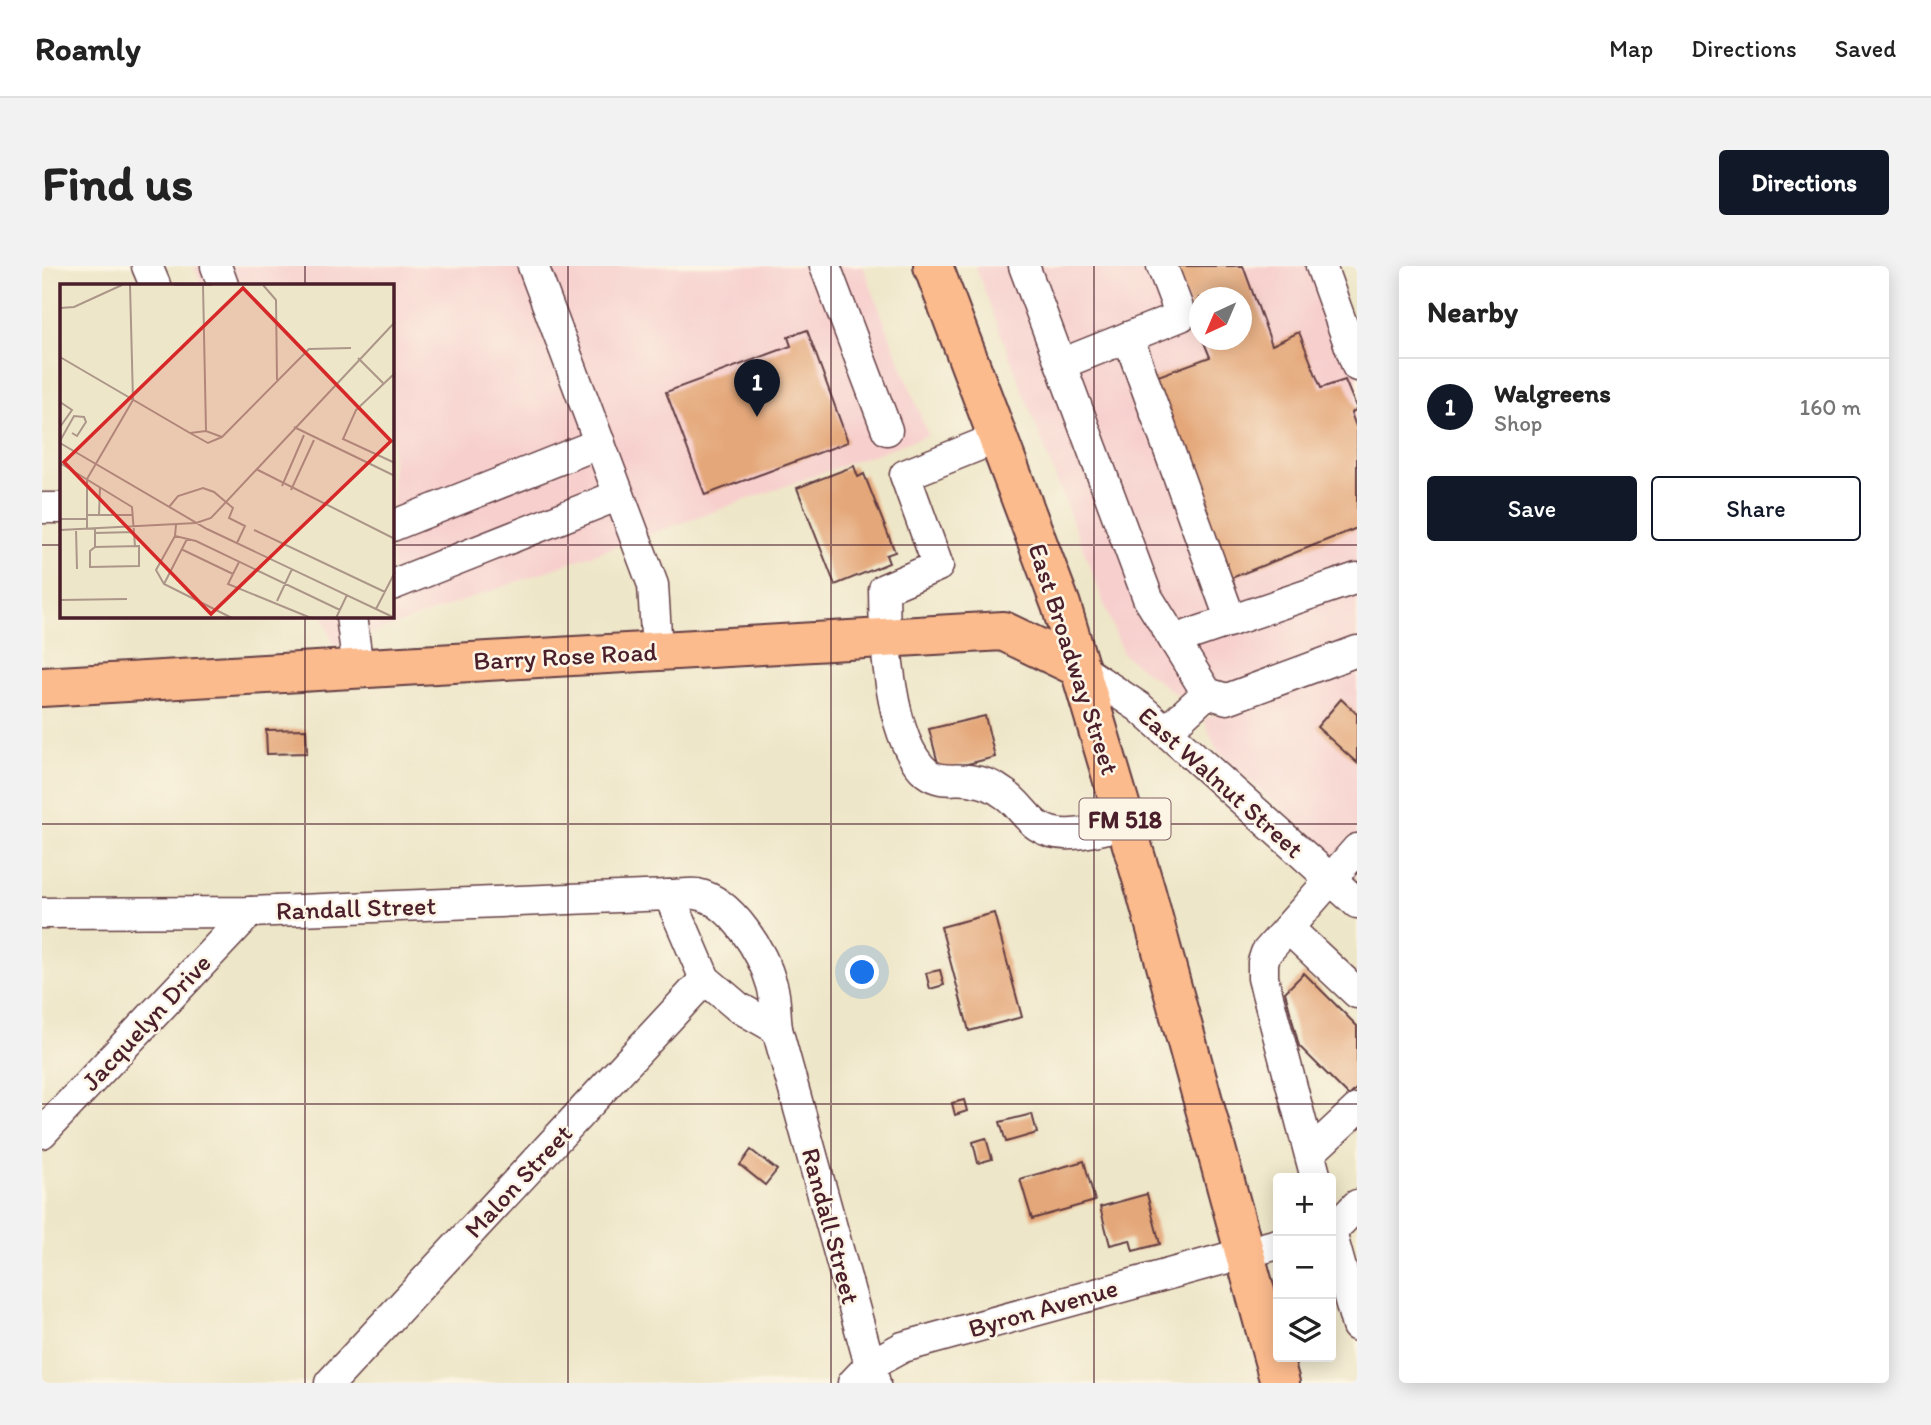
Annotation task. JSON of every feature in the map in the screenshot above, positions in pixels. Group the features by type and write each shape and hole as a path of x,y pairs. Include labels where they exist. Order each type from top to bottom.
{"main road":[{"name":"East Broadway Street","path":"933,266 1061,606 1126,824 1261,1248 1280,1383"},
{"name":"Barry Rose Road","path":"42,687 1003,631 1080,668"}],"street":[{"path":"147,266 155,284"},
{"path":"216,266 223,284"},
{"path":"533,266 653,585 657,651"},
{"path":"825,266 887,430"},
{"path":"1024,266 1149,598 1207,692 1227,699 1357,651"},
{"path":"1060,364 1181,316 1162,266"},
{"path":"1321,266 1357,366"},
{"path":"1128,337 1231,621"},
{"path":"997,438 905,475 938,566 884,589 884,638 898,716 912,755 927,773 939,779 973,780 991,786 1006,794 1037,826 1053,834 1126,824"},
{"path":"394,525 600,443"},
{"path":"394,584 619,495"},
{"path":"42,508 60,508"},
{"path":"1174,640 1357,578"},
{"path":"351,618 358,668"},
{"name":"East Walnut Street","path":"1080,668 1139,707 1166,731 1348,865 1357,903"},
{"path":"1166,731 1207,692"},
{"path":"1313,1166 1263,978 1263,962 1266,953 1348,865"},
{"name":"Randall Street","path":"42,913 250,912 698,894 723,908 743,927 762,956 773,987 776,1029 866,1377"},
{"path":"669,895 705,979 738,1007 776,1029"},
{"name":"Jacquelyn Drive","path":"42,1133 250,912"},
{"path":"1289,928 1357,993"},
{"name":"Malon Street","path":"330,1383 705,979"},
{"path":"1313,1166 1357,1109"},
{"path":"1336,1227 1357,1205"},
{"path":"1332,1236 1357,1326"},
{"name":"Byron Avenue","path":"866,1377 903,1347 1261,1248"}],"shaded area":[{"path":"194,266 863,266 928,435 334,647 324,618 394,618 394,284 201,284"},
{"path":"975,266 1329,266 1357,341 1357,655 1200,712 1123,654"},
{"path":"1357,662 1357,879 1217,751 1204,719"}],"building":[{"path":"1174,266 1243,266 1251,287 1189,287 1189,305"},
{"path":"1252,291 1272,345 1299,332 1321,388 1345,380 1357,409 1351,413 1357,429 1357,528 1229,579 1150,379 1210,357 1207,350 1252,350"},
{"path":"807,330 848,442 705,495 666,392 791,346 788,337"},
{"path":"854,466 858,477 864,474 895,552 886,555 889,563 835,585 797,488"},
{"path":"1341,699 1357,714 1357,763 1317,727"},
{"path":"985,716 995,757 940,771 929,729"},
{"path":"306,729 307,753 267,754 266,730"},
{"path":"994,913 1022,1017 969,1031 941,927"},
{"path":"940,970 944,985 930,989 926,973"},
{"path":"1304,973 1357,1026 1357,1088 1349,1096 1299,1046 1285,992"},
{"path":"964,1100 967,1111 955,1115 952,1103"},
{"path":"1032,1114 1037,1133 1006,1142 1000,1122"},
{"path":"986,1138 992,1159 978,1163 973,1142"},
{"path":"751,1150 777,1170 765,1185 740,1165"},
{"path":"1084,1161 1095,1201 1032,1219 1020,1179"},
{"path":"1147,1194 1160,1244 1133,1251 1130,1240 1110,1245 1100,1207"}],"place":[{"name":"Walgreens","path":"757,417"}]}
